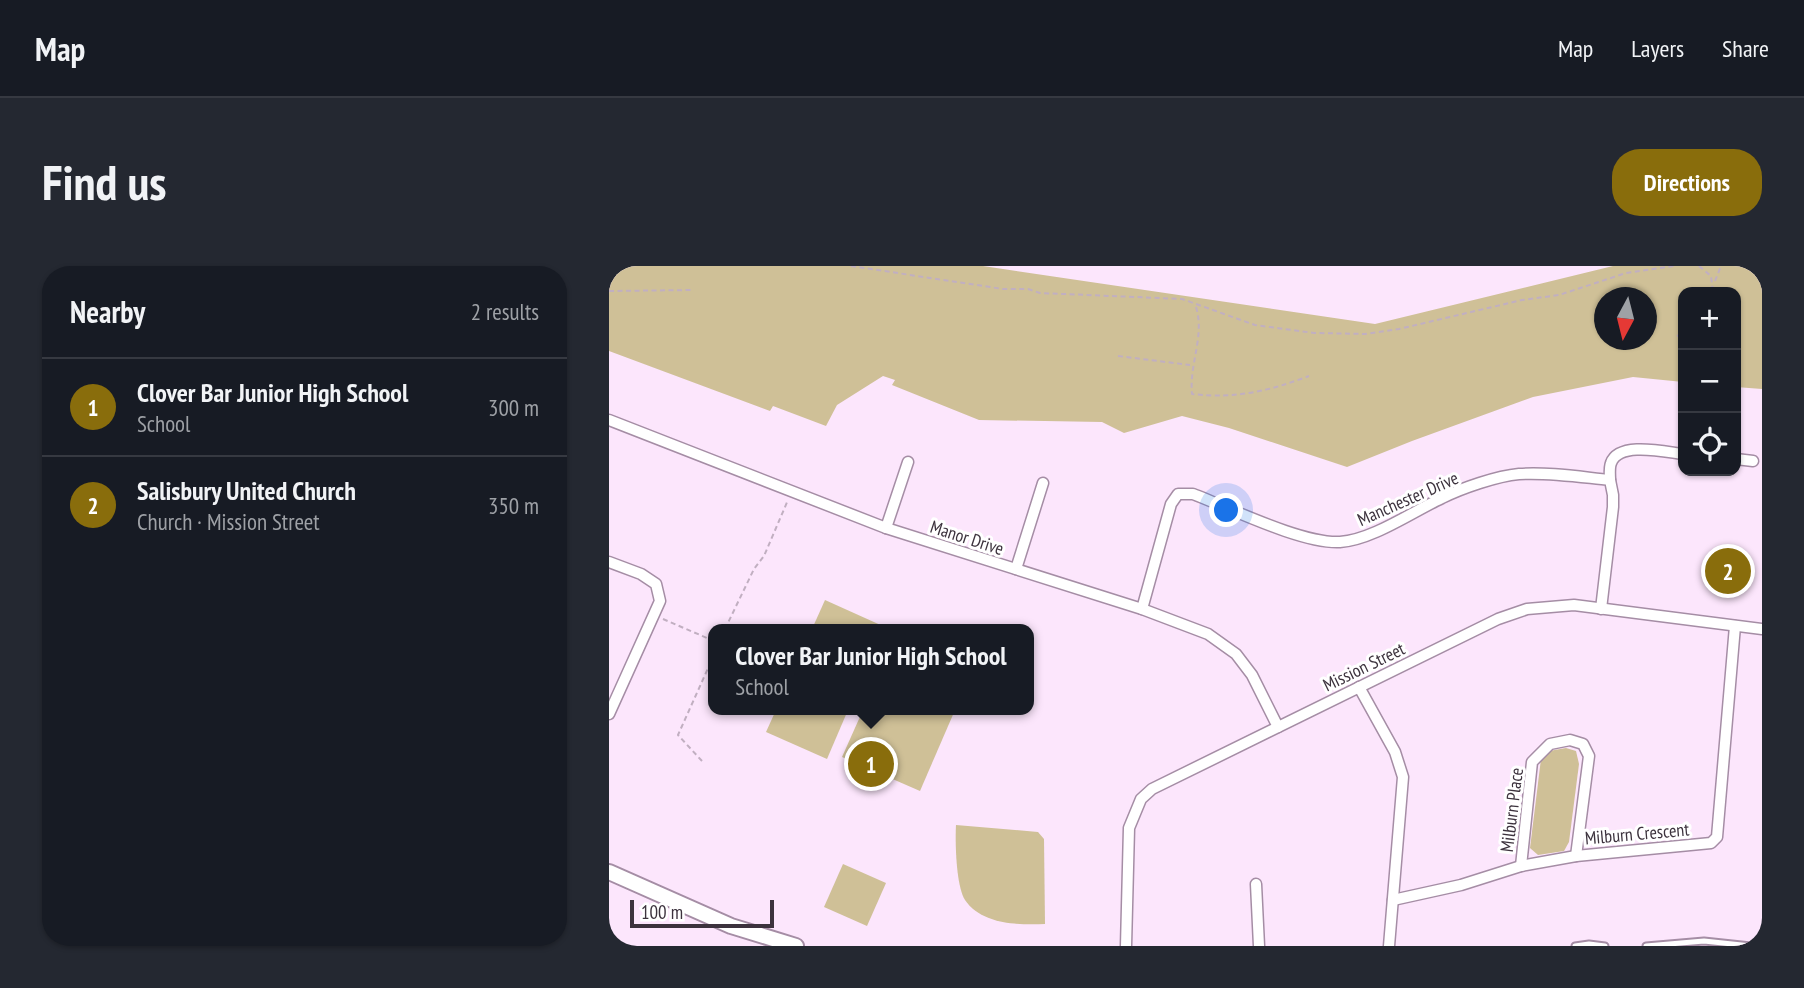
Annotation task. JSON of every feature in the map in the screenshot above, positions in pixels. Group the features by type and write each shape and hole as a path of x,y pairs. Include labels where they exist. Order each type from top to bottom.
{"street":[{"name":"Manor Drive","path":"609,420 886,528 1142,609 1208,634 1237,654 1252,675 1278,727"},
{"path":"1601,609 1613,507 1609,480 1610,464 1616,455 1630,449 1678,454"},
{"path":"1741,460 1753,461"},
{"path":"886,528 908,462"},
{"name":"Manchester Drive","path":"1142,609 1171,504 1178,494 1193,494 1293,533 1339,542 1358,539 1445,496 1516,474 1609,480"},
{"path":"1016,569 1043,484"},
{"path":"609,562 641,574 656,584 660,601 609,714"},
{"name":"Mission Street","path":"1126,946 1129,828 1140,799 1152,789 1498,619 1527,609 1573,605 1762,629"},
{"name":"Milburn Crescent","path":"1393,900 1461,885 1521,866 1576,856 1711,843 1717,837 1735,626"},
{"path":"1359,687 1395,751 1403,777 1389,946"},
{"name":"Milburn Place","path":"1521,866 1532,762 1550,744 1570,740 1583,744 1589,756 1576,856"},
{"path":"609,872 731,926 796,946"},
{"path":"1256,884 1259,946"}],"lane":[{"path":"1646,946 1704,940 1751,946"},
{"path":"1575,946 1605,946"}],"path":[{"path":"851,266 1003,289 1028,289 1039,293 1182,299 1255,325 1314,333 1365,334 1399,329 1522,300 1559,295 1626,273 1674,266"},
{"path":"1699,266 1711,276 1713,284"},
{"path":"1713,284 1721,266"},
{"path":"609,291 693,290"},
{"path":"1196,306 1200,320 1192,365 1192,394 1250,395 1273,390 1310,376"},
{"path":"1118,356 1192,365"},
{"path":"727,624 754,569 764,556 788,499"},
{"path":"654,615 708,640"},
{"path":"702,761 678,735 708,666"}],"shaded area":[{"path":"609,266 983,266 1375,324 1613,266 1762,266 1762,389 1741,387 1741,287 1678,287 1678,382 1633,377 1533,397 1347,467 1229,428 1182,416 1124,433 1102,422 979,420 892,385 895,380 883,376 837,405 826,426 773,406 770,411 609,351"},
{"path":"825,600 878,624 814,624"},
{"path":"774,715 846,715 827,759 766,732"},
{"path":"861,715 953,715 920,791 842,757"},
{"path":"1566,748 1576,751 1579,764 1569,842 1564,851 1538,855 1530,848 1541,759 1549,751"},
{"path":"956,825 1038,832 1044,839 1045,924 1002,922 972,908 962,893 958,875"},
{"path":"843,864 886,883 867,926 824,907"}],"place":[{"name":"Salisbury United Church","path":"1728,571"},
{"name":"Clover Bar Junior High School","path":"871,764"}]}
